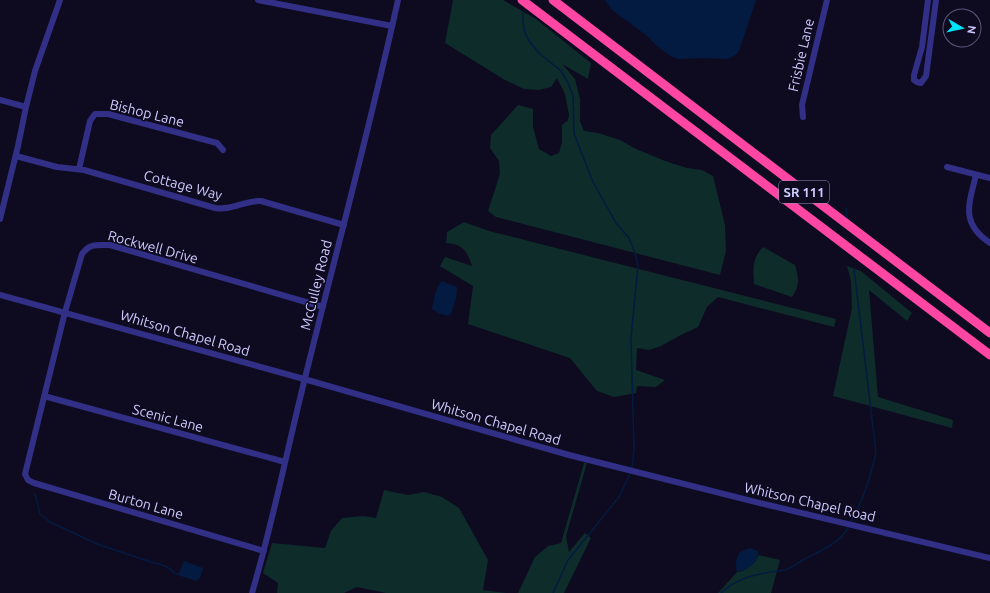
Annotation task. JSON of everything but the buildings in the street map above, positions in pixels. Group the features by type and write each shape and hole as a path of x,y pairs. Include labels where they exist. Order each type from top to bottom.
{"highway":[{"name":"SR 111","path":"522,0 990,355"},
{"name":"SR 111","path":"553,0 990,333"}],"street":[{"path":"0,219 35,71 60,0"},
{"path":"258,0 392,26"},
{"name":"McCulley Road","path":"252,593 264,551 304,379 344,226 398,0"},
{"name":"Frisbie Lane","path":"803,117 802,105 827,0"},
{"path":"928,0 920,54 914,75 914,80 921,83 926,76 936,0"},
{"path":"0,100 26,107"},
{"name":"Bishop Lane","path":"79,169 90,122 96,114 100,113 217,143 223,150"},
{"name":"Cottage Way","path":"16,156 56,167 79,169 215,208 231,208 250,201 261,202 344,226"},
{"path":"947,168 990,178"},
{"path":"976,175 970,203 970,219 980,236 990,242"},
{"name":"Rockwell Drive","path":"25,474 66,312 82,254 87,247 97,244 110,245 323,307"},
{"name":"Whitson Chapel Road","path":"0,295 66,312 569,455 764,504 990,558"},
{"name":"Scenic Lane","path":"44,396 285,462"},
{"name":"Burton Lane","path":"25,474 28,480 34,483 264,551"}],"green space":[{"path":"453,0 503,0 536,19 591,63 588,79 562,64 575,79 580,99 580,121 584,131 598,133 620,140 636,149 665,161 687,168 702,170 713,176 725,225 726,251 720,275 496,217 488,211 500,174 499,161 490,148 491,135 518,105 533,109 533,127 539,149 551,156 559,153 562,142 562,125 568,120 569,115 565,94 557,78 551,87 539,90 524,89 505,80 445,43"},
{"path":"464,222 489,231 836,319 834,327 718,297 707,307 698,327 661,346 649,350 637,348 636,370 665,380 656,387 637,386 636,393 614,397 597,391 570,358 468,324 473,286 440,266 445,257 472,266 464,249 457,245 446,243 447,232"},
{"path":"763,247 795,265 798,285 792,297 754,284 754,264 759,251"},
{"path":"847,266 861,271 912,313 907,321 869,290 878,397 953,420 952,428 833,396 852,308 851,281"},
{"path":"584,463 587,463 566,536 569,552 585,533 591,538 564,593 518,593 535,557 548,546 561,543"},
{"path":"384,490 408,495 424,492 442,497 459,508 488,560 483,590 506,593 386,593 357,587 344,593 277,593 278,583 263,573 272,543 325,548 331,531 342,518 363,516 376,518"},
{"path":"759,555 780,560 771,593 718,593 737,572 743,571 755,562"}],"water":[{"path":"605,0 756,0 739,51 735,55 728,59 679,59 672,57 658,47 646,35 612,10"},
{"path":"442,281 457,287 456,298 451,314 448,316 438,313 432,309 436,291"},
{"path":"750,548 758,551 757,559 748,568 737,572 736,562 740,552"},
{"path":"184,561 203,568 200,578 196,581 175,574 179,573"}],"waterway":[{"path":"523,13 525,33 529,41 539,53 561,71 567,81 573,95 574,133 593,182 616,223 629,238 635,253 638,266 631,338 634,450 632,468"},
{"path":"846,208 847,220"},
{"path":"851,521 866,488 876,452 854,269"},
{"path":"553,593 568,560 619,497 630,474"},
{"path":"35,494 40,514 48,521 97,544 166,566 175,574"},
{"path":"721,593 731,585 747,577 791,568 833,544 848,528"}]}
